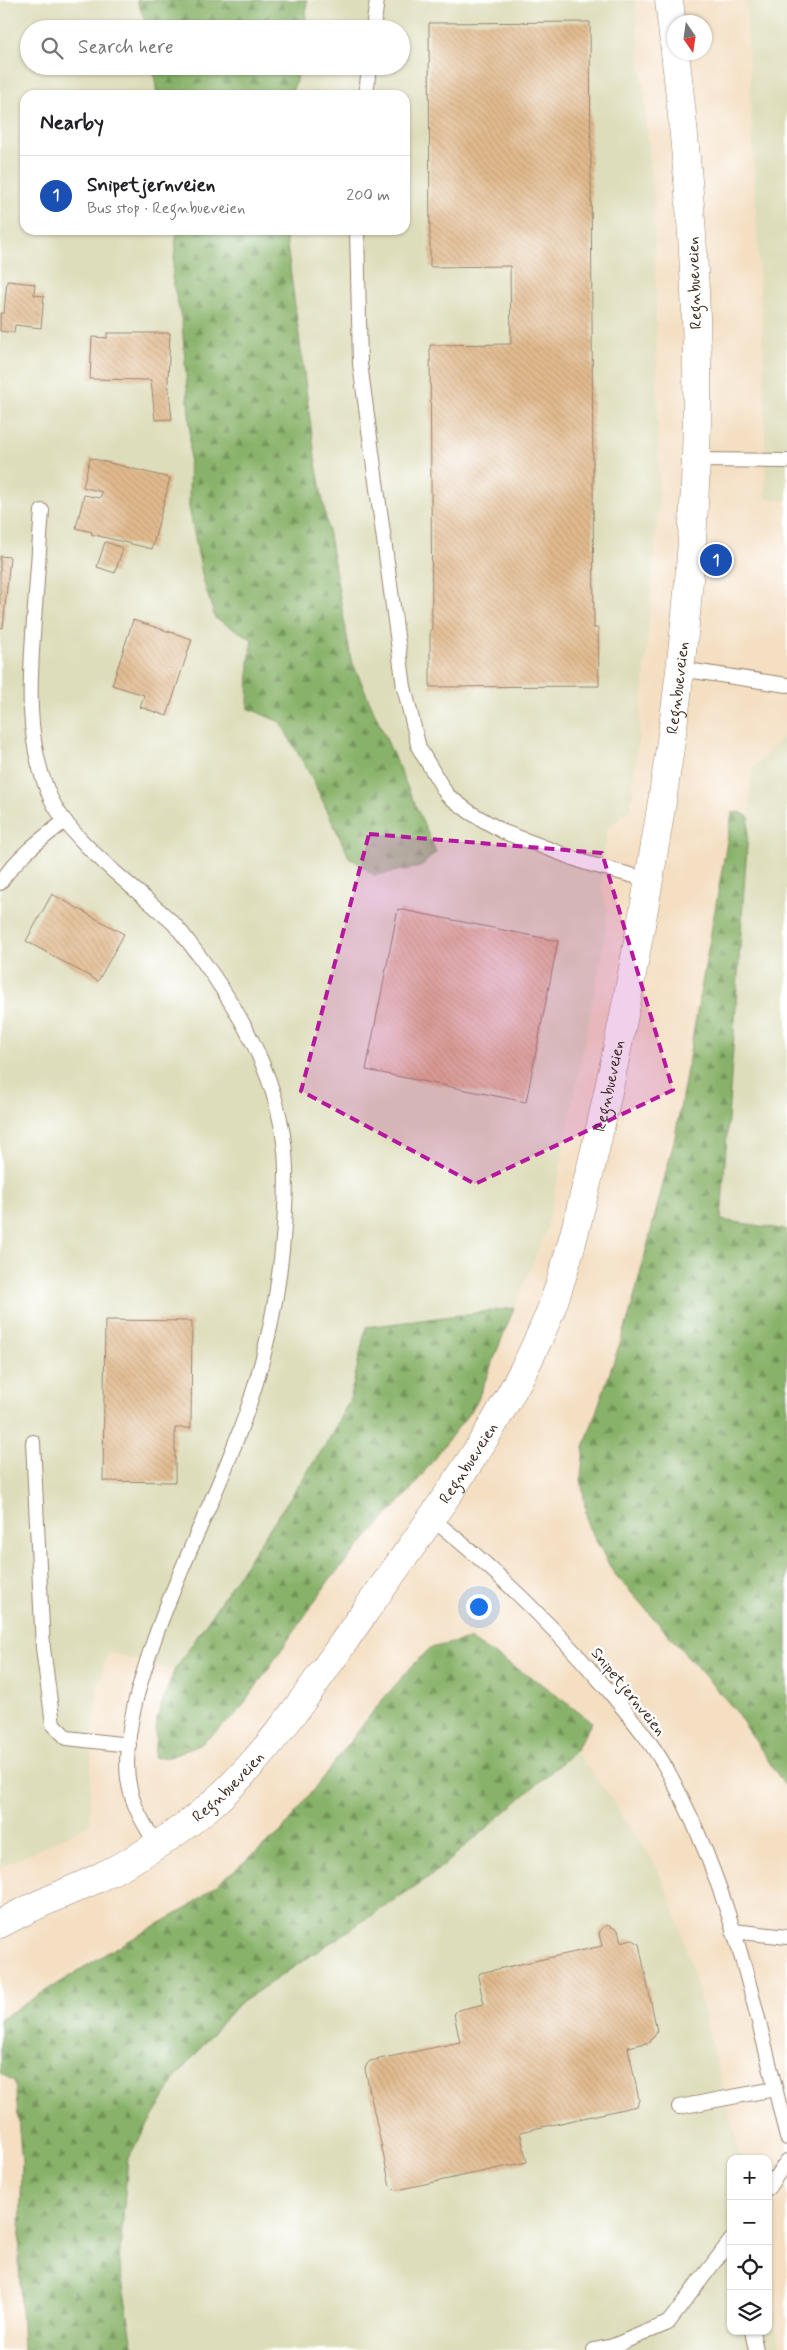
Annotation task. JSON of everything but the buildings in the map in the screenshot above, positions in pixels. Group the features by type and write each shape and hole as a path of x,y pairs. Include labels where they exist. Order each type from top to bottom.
{"street":[{"path":"670,0 671,15"},
{"name":"Regnbueveien","path":"0,1924 31,1906 100,1877 157,1845 211,1805 236,1781 286,1722 463,1475 524,1371 550,1312 569,1257 612,1078 649,880 680,669 696,460 695,264 688,159 677,60"},
{"name":"Regnbueveien","path":"0,1906 31,1906"}],"lane":[{"path":"374,20 376,0"},
{"path":"367,90 368,75"},
{"path":"356,235 360,364 404,687 420,748 447,794 471,812 504,832 586,863 649,880"},
{"path":"696,460 787,461"},
{"path":"42,511 29,703 36,749 48,794 65,821 108,866 176,926 218,982 246,1029 267,1072 279,1116 286,1166 284,1241 272,1315 256,1383 235,1446 161,1619 142,1676 132,1721 127,1764 135,1805 138,1815 157,1845"},
{"path":"680,669 787,685"},
{"path":"0,883 33,845 65,821"},
{"path":"33,1442 43,1648 53,1724 67,1738 129,1745"},
{"name":"Snipetjernveien","path":"432,1519 467,1546 541,1617 593,1673 637,1728 671,1776 706,1849 733,1931 787,2138"},
{"path":"733,1931 787,1936"},
{"path":"680,2107 775,2090"},
{"path":"772,2182 787,2161"},
{"path":"594,2350 613,2346 668,2323 727,2245"},
{"path":"753,2335 756,2350"}],"highlighted area":[{"path":"369,834 602,853 673,1090 475,1184 301,1091"}],"shaded area":[{"path":"0,0 137,0 146,20 20,20 20,75 154,75 156,90 20,90 20,235 176,235 172,278 182,322 190,426 189,507 215,618 252,639 249,663 248,708 280,722 311,776 436,852 351,659 315,457 286,235 410,235 410,90 293,90 298,75 410,75 410,20 306,20 307,0 635,0 654,201 659,489 644,683 631,808 607,830 601,886 607,910 606,933 558,1178 545,1234 514,1308 367,1327 350,1399 328,1441 174,1671 108,1652 97,1691 91,1754 90,1824 0,1868"},
{"path":"746,0 787,0 787,501 766,498 764,376"},
{"path":"787,732 787,1230 721,1220 752,770"},
{"path":"575,1751 609,1795 658,1869 676,1914 696,1982 740,2155 727,2155 727,2335 772,2335 772,2306 781,2350 134,2350 119,2264 128,2158 177,2076 237,2005 432,1875"}],"green space":[{"path":"137,0 307,0 306,20 145,20"},
{"path":"154,75 298,75 293,90 156,90"},
{"path":"176,235 286,235 315,457 351,659 436,852 420,867 374,875 349,857 311,776 280,722 248,708 249,663 252,639 215,618 203,579 189,507 190,426 182,322 172,278"},
{"path":"740,812 749,817 721,1220 787,1230 787,1789 735,1710 613,1572 588,1526 581,1478 584,1447 629,1317 675,1137 732,813"},
{"path":"514,1308 476,1404 408,1493 330,1579 237,1714 201,1744 170,1757 154,1758 157,1717 174,1671 328,1441 350,1399 366,1327"},
{"path":"469,1639 540,1683 592,1722 575,1751 432,1875 237,2005 177,2076 128,2158 119,2264 134,2350 23,2350 19,2266 22,2164 15,2082 0,2073 0,2019 107,1953 189,1907 281,1832 378,1705 430,1648"}],"place":[{"name":"Snipetjernveien","path":"716,560"}]}
